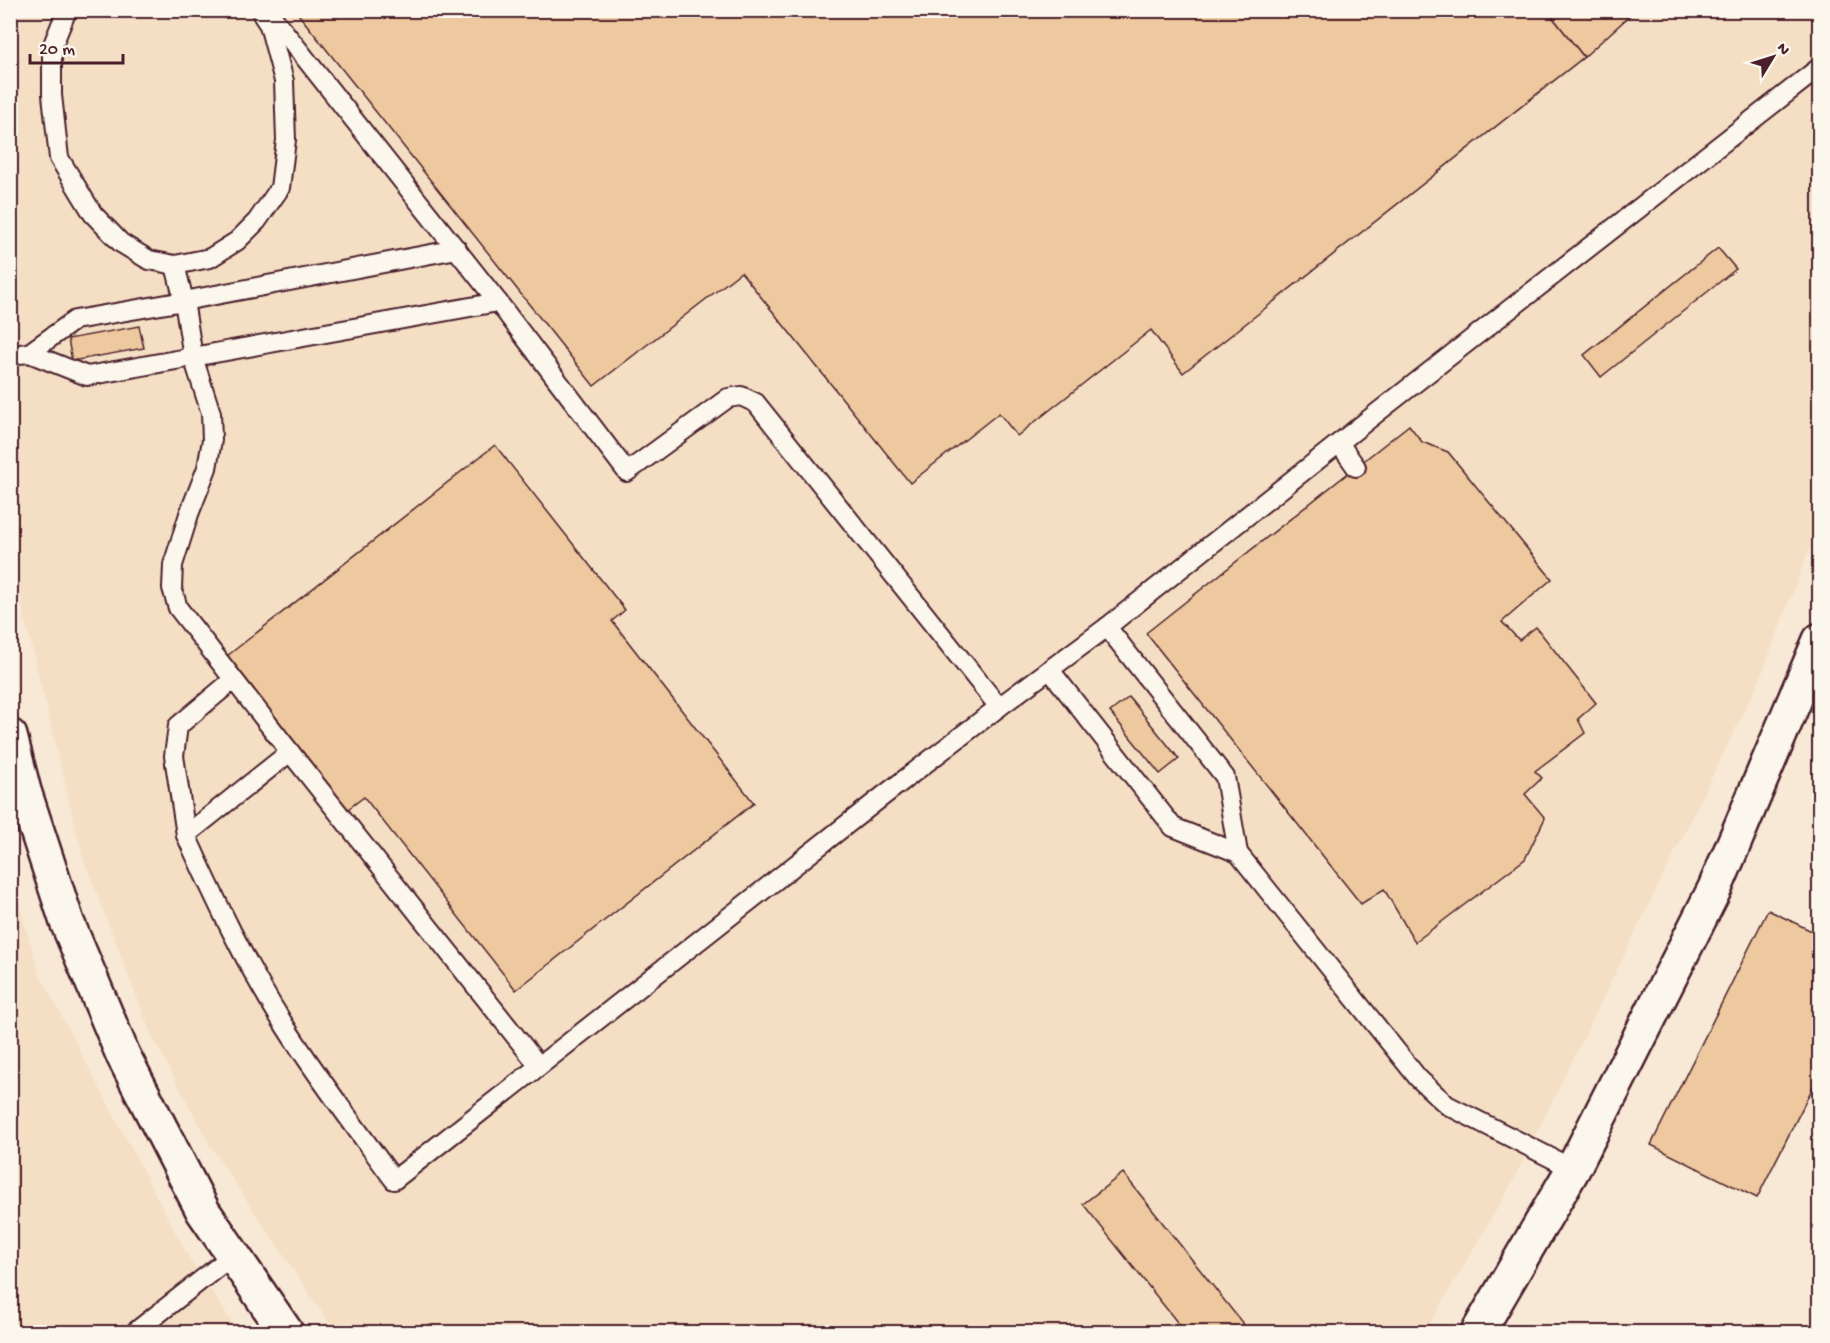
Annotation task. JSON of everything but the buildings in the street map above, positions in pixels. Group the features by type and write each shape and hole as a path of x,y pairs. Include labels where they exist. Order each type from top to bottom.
{"street":[{"path":"1478,1332 1573,1169 1714,888 1820,640"},
{"path":"10,736 24,791 67,922 123,1055 203,1211 285,1332"}],"lane":[{"path":"67,10 52,47 52,95 59,158 93,214 121,243 149,261 175,265 210,258 237,241 257,221 280,188 286,140 284,81 268,25 261,10"},
{"path":"267,10 457,249 627,472 728,398 741,396 756,403 999,707"},
{"path":"233,680 178,726 174,756 186,835 249,965 282,1022 331,1096 394,1180 883,796 1107,627 1820,67"},
{"path":"20,354 75,320 457,249"},
{"path":"175,265 184,301 193,357 211,413 212,440 207,468 173,565 172,588 178,608 539,1066"},
{"path":"20,354 87,376 498,302"},
{"path":"1339,443 1356,467"},
{"path":"1107,627 1226,777 1238,853"},
{"path":"1050,670 1173,827 1238,853 1418,1078 1447,1105 1573,1169"},
{"path":"186,835 290,752"},
{"path":"135,1332 233,1255"}],"shaded area":[{"path":"10,11 1819,11 1819,524 1759,681 1513,1181 1425,1332 335,1332 211,1147 151,1034 83,858 23,611 11,541"},
{"path":"10,874 39,973 189,1258 239,1332 11,1332"}]}
